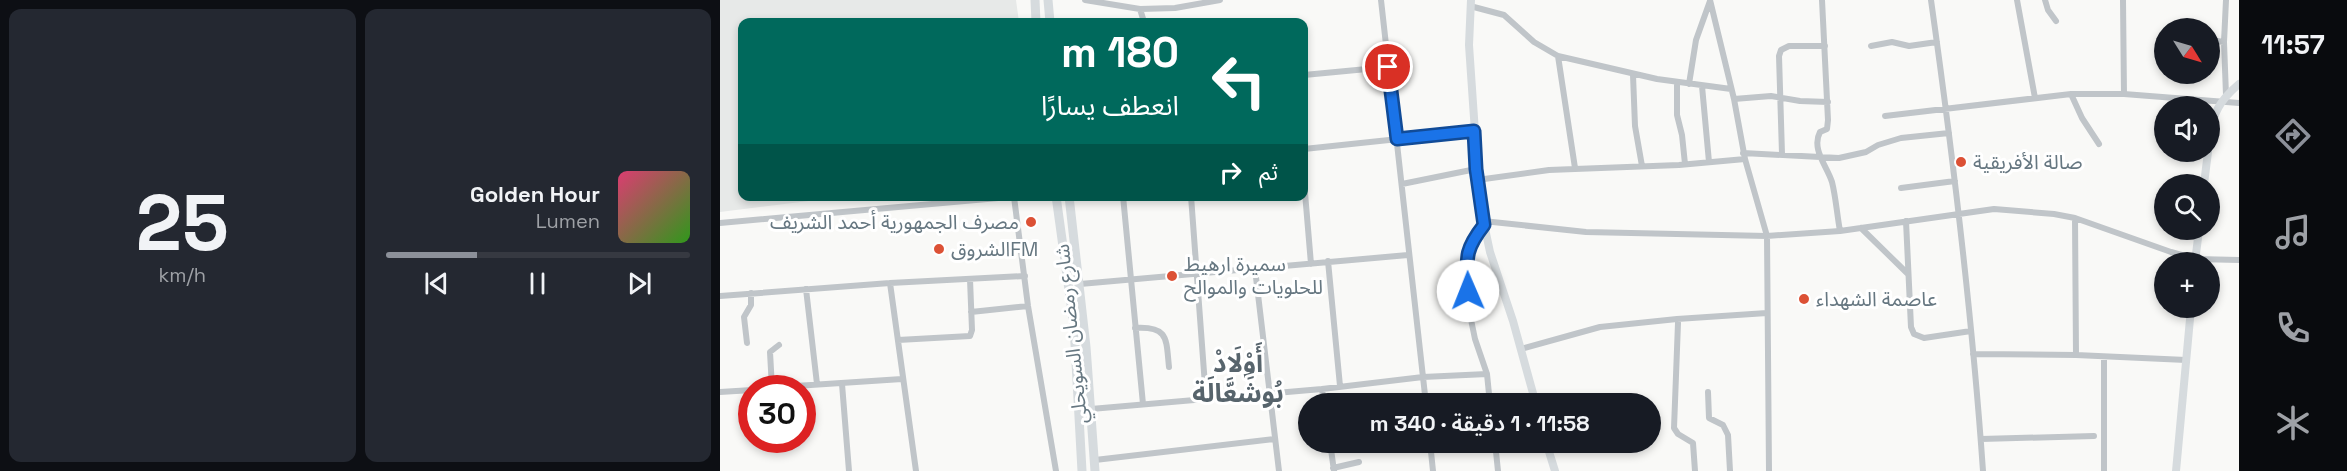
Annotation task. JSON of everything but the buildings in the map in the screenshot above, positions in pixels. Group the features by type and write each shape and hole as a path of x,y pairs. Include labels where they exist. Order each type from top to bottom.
{"main road":[{"path":"1035,0 1036,18"},
{"path":"1048,0 1050,18"},
{"name":"شارع رمضان السويحلي","path":"1057,201 1074,326 1082,471"},
{"name":"شارع رمضان السويحلي","path":"1071,201 1080,284 1095,471"}],"street":[{"path":"1085,0 1140,9 1175,8 1220,0"},
{"path":"1381,0 1425,393"},
{"path":"1689,84 1696,40 1710,0"},
{"path":"1710,0 1734,99 1744,156 1767,236 1769,471"},
{"path":"1822,0 1828,126 1825,131 1818,134 1821,159 1831,181 1840,231"},
{"path":"1931,0 1955,181 1983,471"},
{"path":"2017,0 2034,98"},
{"path":"2044,0 2056,21"},
{"path":"2123,0 2124,94"},
{"path":"2223,98 2226,0"},
{"path":"1533,393 1483,223 1476,169 1469,45 1471,3 1504,15 1533,42 1558,56 1634,75 1731,89"},
{"path":"1140,9 1143,18"},
{"path":"2220,41 2224,42"},
{"path":"1871,46 1892,42 1909,46 1937,42"},
{"path":"1782,154 1779,97 1781,50 1789,46 1825,46"},
{"path":"1558,56 1575,168"},
{"path":"1308,75 1388,67"},
{"path":"1634,75 1635,126 1642,166"},
{"path":"1677,83 1677,115 1685,164"},
{"path":"2220,104 2239,84"},
{"path":"1702,86 1709,162"},
{"path":"2071,93 2082,118 2099,144"},
{"path":"1885,116 2071,93 2223,98 2239,103"},
{"path":"1734,99 1779,97 1800,101 1828,102"},
{"path":"1308,150 1474,131"},
{"path":"1478,180 1539,171 1685,164 1744,156 1782,154 1821,159 1839,158 1866,152 1878,145 1901,138 1949,133"},
{"path":"1402,184 1476,169"},
{"path":"1901,188 1955,181"},
{"path":"720,223 969,201"},
{"path":"1015,201 1028,306 1056,471"},
{"path":"1122,201 1143,404"},
{"path":"1191,201 1206,399"},
{"path":"1306,201 1311,264"},
{"path":"1483,223 1586,232 1767,236 1840,231 1994,209 2075,218 2170,252"},
{"path":"2075,218 2076,355"},
{"path":"1906,221 1911,327 1914,334 1924,338 1971,331"},
{"path":"1483,223 1469,245 1467,277 1472,327 1487,374 1489,393"},
{"path":"1861,228 1908,274"},
{"path":"1080,284 1408,255"},
{"path":"2220,260 2239,260"},
{"path":"1328,261 1340,386"},
{"path":"1256,268 1279,471"},
{"path":"720,296 890,283 1025,276"},
{"path":"898,340 968,337 972,332 970,279"},
{"path":"890,283 916,471"},
{"path":"806,289 817,384 902,379"},
{"path":"747,343 744,317 751,305 751,293"},
{"path":"971,312 1028,306"},
{"path":"1521,349 1600,327 1767,313"},
{"path":"2176,471 2190,318"},
{"path":"1678,323 1674,428 1678,434 1693,443 1695,471"},
{"path":"1136,328 1153,327 1162,333 1166,339 1169,367"},
{"path":"771,375 770,352 779,345"},
{"path":"1973,354 2076,355 2186,360"},
{"path":"2104,357 2104,471"},
{"path":"1090,409 1322,389 1423,377 1487,374"},
{"path":"842,384 849,471"},
{"path":"1322,389 1323,393"},
{"path":"720,392 738,391"},
{"path":"1708,392 1709,418 1723,425 1728,435 1730,471"},
{"path":"1981,439 2094,436"},
{"path":"1095,460 1275,439"},
{"path":"1331,453 1333,469 1359,462"},
{"path":"1431,453 1433,471"},
{"path":"1496,453 1498,471"},
{"path":"1549,453 1555,471"}],"shaded area":[{"path":"720,0 1016,0 1018,18 738,18 738,201 809,201 720,212"}],"place":[{"name":"صالة الأفريقية","path":"1961,162"},
{"name":"مصرف الجمهورية أحمد الشريف","path":"1031,222"},
{"name":"الشروقFM","path":"939,249"},
{"name":"سميرة ارهيط للحلويات والموالح","path":"1172,276"},
{"name":"عاصمة الشهداء","path":"1804,299"}],"district":[{"name":"أَوْلَادْ بُوشَعَّالَة","path":"1238,378"}],"route":[{"path":"1388,67 1397,139 1474,131 1476,169 1484,225 1469,245 1467,254 1468,291"}]}
